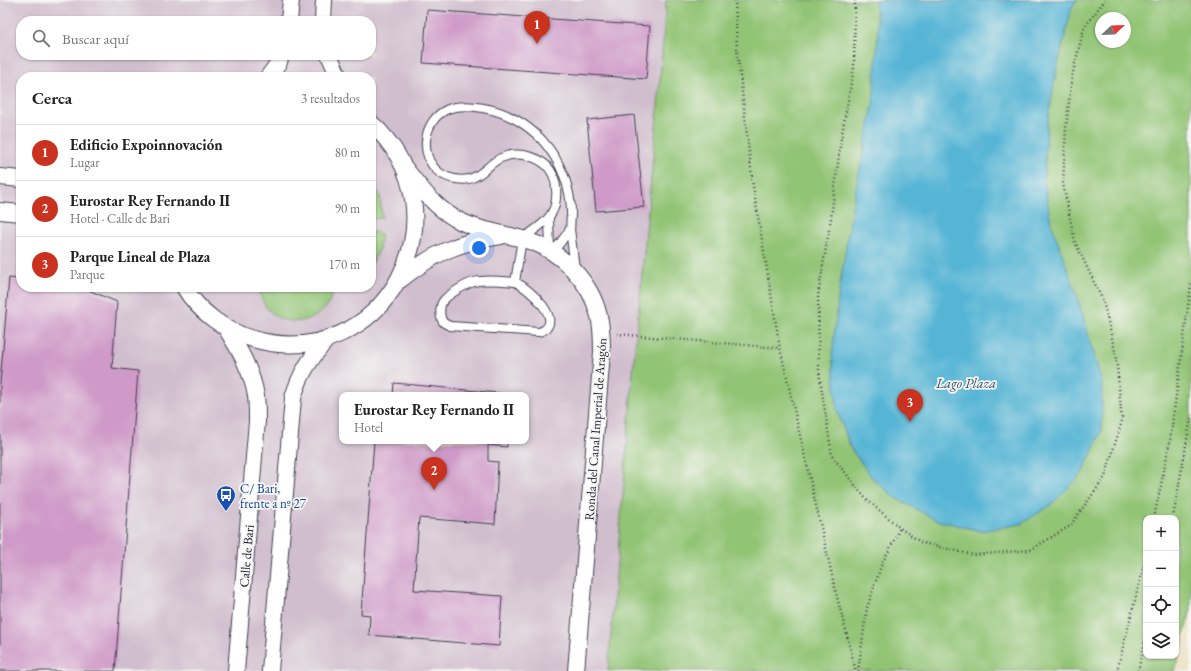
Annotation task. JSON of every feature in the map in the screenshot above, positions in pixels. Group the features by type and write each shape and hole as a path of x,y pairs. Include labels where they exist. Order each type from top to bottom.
{"street":[{"path":"290,16 292,0"},
{"path":"323,16 324,0"},
{"path":"272,72 280,60"},
{"path":"330,60 336,72"},
{"path":"187,292 205,312 226,328 245,337 286,345 307,344 328,339 349,330 368,317 385,301 398,282 410,254 415,225 413,196 404,167 394,149 376,128"},
{"name":"Ronda del Canal Imperial de Aragón","path":"404,167 430,198 455,218 470,225 539,245 562,260 576,272 589,291 599,314 602,333 602,352 576,671"},
{"path":"0,177 16,179"},
{"path":"0,211 16,213"},
{"name":"Ronda del Canal Imperial de Aragón","path":"398,282 426,260 442,252 472,241 507,236"},
{"name":"Calle de Bari","path":"226,328 241,352 252,377 256,396 257,421 236,671"},
{"path":"270,671 294,398 304,369 328,339"}],"lane":[{"path":"515,282 522,239 549,219 554,209 556,186 553,175 548,167 540,161 529,156 519,154 500,158 484,171 469,179 445,176 434,166 427,153 425,145 429,126 438,114 447,109 457,106 468,106 492,110 505,115 519,121 549,149 564,175 571,198 570,229 576,272"},
{"path":"549,219 550,251 558,245 570,229"},
{"path":"473,282 515,282 526,289 546,309 549,318 547,328 544,330 539,332 450,326 443,322 440,315 441,306 444,300 463,287 473,282"}],"path":[{"path":"735,0 737,49 753,186 780,348 837,596 857,671"},
{"path":"855,0 854,67 841,139 831,218 818,294 819,372 832,456 866,499 900,528 922,544 974,555 1030,550 1070,526 1105,477 1122,422 1116,355 1103,301 1075,242 1063,184 1066,128 1072,76 1084,28 1105,0"},
{"path":"1155,515 1170,441 1191,284"},
{"path":"602,333 780,348"},
{"path":"1174,515 1191,417"},
{"path":"857,671 867,608 881,566 900,528"},
{"path":"1117,671 1143,569"},
{"path":"1138,671 1143,650"}],"shaded area":[{"path":"0,0 666,0 608,671 0,671"}],"green space":[{"path":"666,0 1191,0 1191,609 1179,656 1179,515 1143,515 1143,659 1178,659 1175,671 608,671 637,326 658,106"},
{"path":"376,190 380,195 382,218 376,219"},
{"path":"376,232 381,234 379,249 376,255"},
{"path":"260,292 332,292 329,303 322,312 314,317 299,321 290,321 275,316 264,304"}],"water":[{"name":"Lago Plaza","path":"875,0 1077,0 1072,7 1057,68 1047,125 1044,179 1051,223 1077,295 1102,383 1102,430 1082,474 1051,505 1021,524 981,531 936,520 896,498 874,480 851,449 837,410 832,354 839,290 853,203 873,105 878,34"}],"building":[{"path":"427,10 650,26 646,79 423,63"},
{"path":"634,115 644,207 596,211 587,120"},
{"path":"9,278 16,279 16,292 93,292 117,302 112,368 138,371 115,671 0,671 0,384"},
{"path":"394,383 487,392 393,392"},
{"path":"374,444 507,444 507,447 488,445 488,461 498,462 495,524 419,518 414,590 502,596 499,646 369,635 370,615 361,614"}],"place":[{"name":"Edificio Expoinnovación","path":"537,44"},
{"name":"Parque Lineal de Plaza","path":"910,422"},
{"name":"Eurostar Rey Fernando II","path":"434,490"},
{"name":"C/ Bari, frente a nº 27","path":"226,512"}]}
